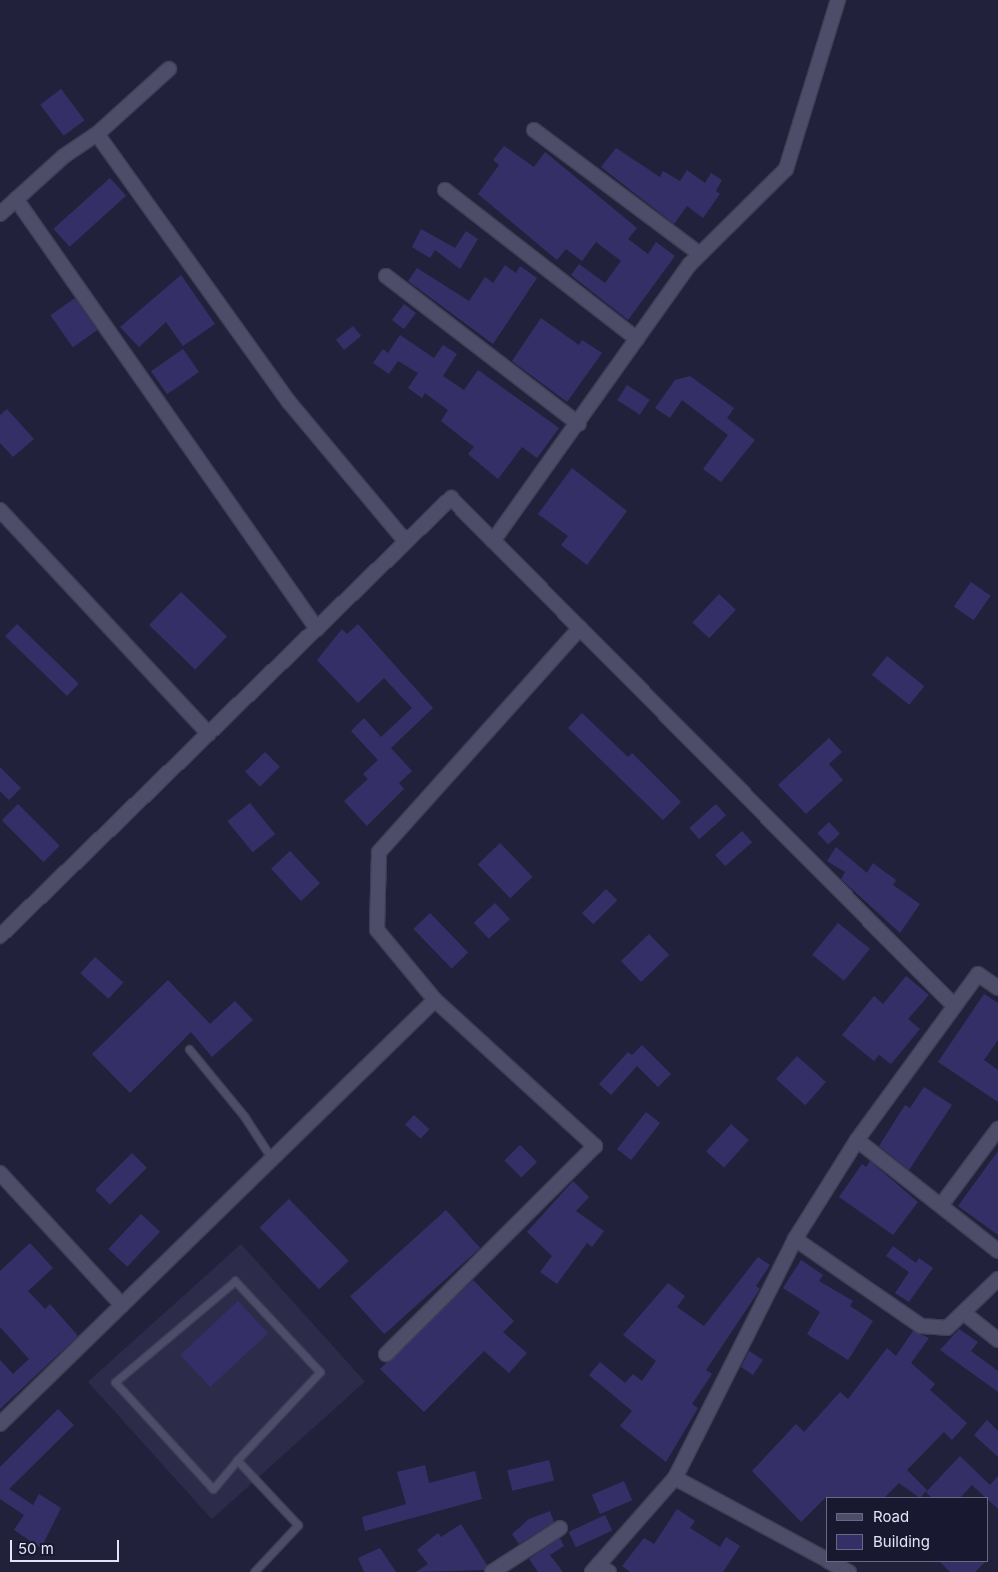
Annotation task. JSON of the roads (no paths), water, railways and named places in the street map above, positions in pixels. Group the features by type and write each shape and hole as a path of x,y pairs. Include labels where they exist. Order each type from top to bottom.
{"street":[{"path":"493,541 700,254 786,169 838,0"},
{"path":"0,214 97,134 169,69"},
{"path":"534,130 700,254"},
{"path":"97,134 289,402 406,542"},
{"path":"445,190 637,339"},
{"path":"16,199 317,629"},
{"path":"386,276 579,424"},
{"path":"0,936 451,498 952,1004"},
{"path":"0,510 209,734"},
{"path":"386,1354 594,1146 435,1000 377,930 379,852 580,628"},
{"path":"600,1570 675,1478 795,1239 857,1140 952,1004 978,974 998,988"},
{"path":"0,1424 435,1000"},
{"path":"942,1204 998,1129"},
{"path":"857,1140 942,1204 998,1250"},
{"path":"0,1173 122,1305"},
{"path":"795,1239 921,1326 947,1328 965,1314 998,1279"},
{"path":"965,1314 998,1340"},
{"path":"675,1478 826,1559"},
{"path":"492,1572 560,1528"},
{"path":"830,1562 848,1572"}],"lane":[{"path":"189,1049 244,1116 272,1159"},
{"path":"235,1281 320,1372 237,1460 213,1489 115,1382 235,1281"},
{"path":"237,1460 298,1525 254,1572"}]}
